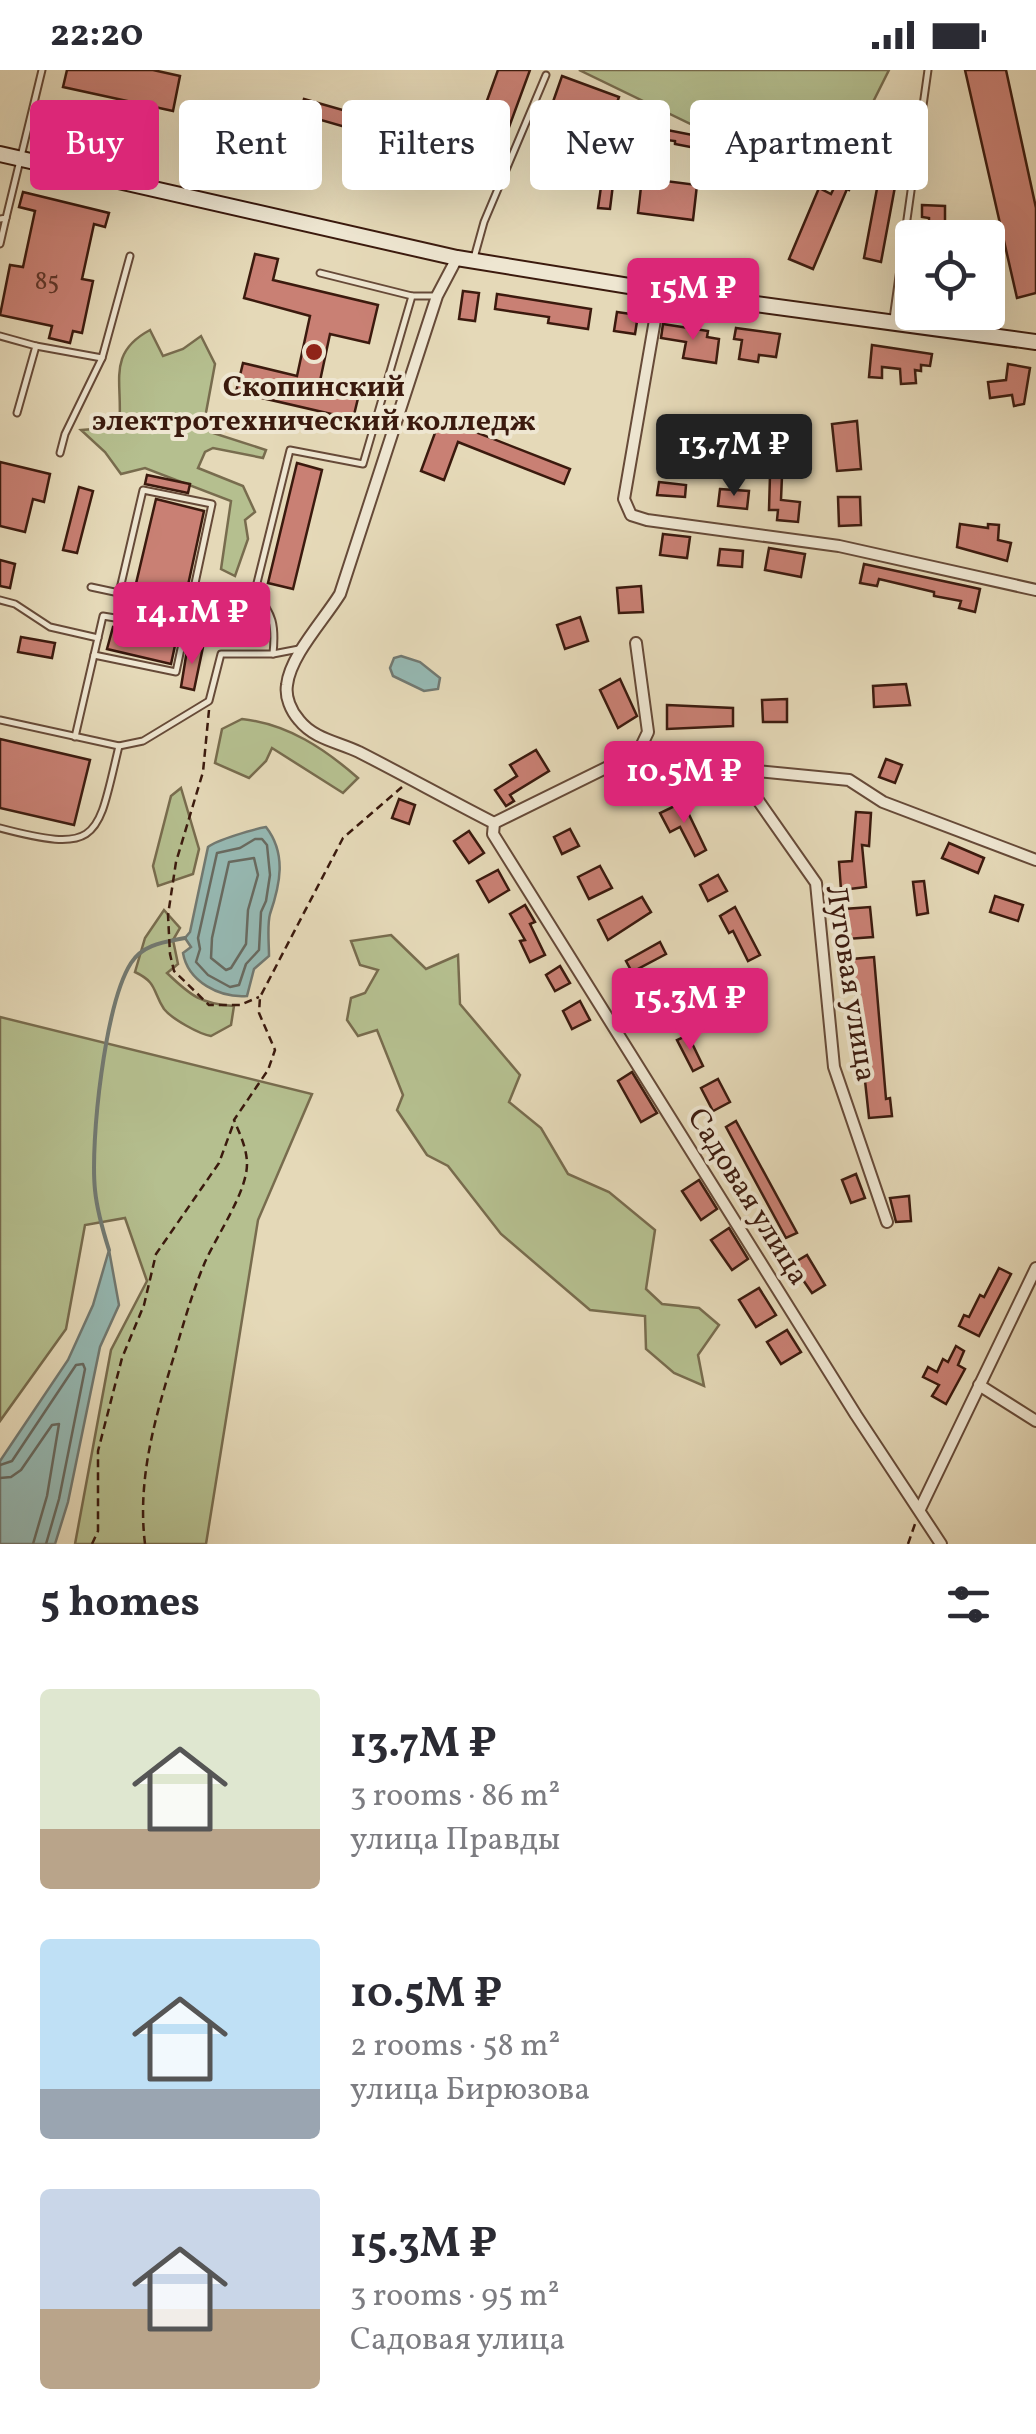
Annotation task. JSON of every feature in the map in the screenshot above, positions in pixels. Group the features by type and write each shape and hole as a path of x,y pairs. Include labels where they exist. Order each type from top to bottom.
{"main road":[{"path":"0,154 457,258 660,291 1036,342"}],"street":[{"path":"457,258 437,296 340,594 313,637 299,649 287,681 286,698 298,720 318,736 354,750 494,823 622,760 665,750 736,770 848,780 883,802 1036,860"},
{"path":"660,291 624,499 631,514 647,520 839,546 1036,590"},
{"path":"636,642 648,732 636,757"},
{"name":"Луговая улица","path":"736,770 816,883 834,1067 887,1222"},
{"name":"Садовая улица","path":"494,823 493,834 856,1415 942,1544"},
{"path":"920,1509 1036,1268"},
{"path":"980,1385 1036,1421"}],"lane":[{"path":"0,244 3,218 22,159 42,70"},
{"path":"892,322 928,70"},
{"path":"474,261 484,222 546,75"},
{"path":"60,453 102,358 130,256"},
{"path":"320,273 412,296 437,296"},
{"path":"273,654 276,628 270,610 255,591 290,450 363,464 412,296"},
{"path":"0,336 102,358"},
{"path":"17,413 36,346"},
{"path":"91,587 119,594 143,490 212,504 176,672 94,655"},
{"path":"0,600 15,604 50,627 98,638"},
{"path":"75,737 104,616 114,618"},
{"path":"0,720 119,746 143,740 210,701 221,654 273,654 299,649"},
{"path":"0,828 29,836 76,840 88,835 101,820 119,746"}],"path":[{"path":"210,701 203,772 170,896 170,954 174,971 209,1005 240,1005 260,996"},
{"path":"92,1544 98,1531 98,1452 122,1358 144,1305 156,1254 218,1163 234,1120 268,1070 276,1050 258,1013 260,996 342,838 411,780"},
{"path":"145,1544 144,1468 159,1406 194,1290 248,1167 245,1146 234,1120"},
{"path":"908,1544 920,1509"}],"green space":[{"path":"579,70 889,70 874,100 690,100 690,124 670,114 670,100 641,100"},
{"path":"150,330 163,356 183,349 201,336 215,364 205,418 210,432 266,450 263,458 213,448 205,452 198,468 243,486 255,512 245,520 248,539 235,576 221,569 231,501 145,468 121,474 81,430 119,427 122,360 136,339"},
{"path":"220,591 253,602 262,630 257,639 230,626 217,613"},
{"path":"242,719 275,726 305,740 358,778 343,793 272,748 266,761 249,778 215,763 222,729"},
{"path":"181,788 199,849 193,874 158,886 153,866 171,796"},
{"path":"164,910 180,928 173,940 178,964 167,973 197,997 234,1006 231,1025 211,1036 168,1013 151,984 135,972 145,938"},
{"path":"391,935 426,969 458,955 460,1004 520,1075 509,1102 541,1128 568,1174 609,1192 655,1230 646,1289 662,1304 699,1308 719,1325 698,1355 704,1386 674,1373 646,1349 645,1316 590,1310 501,1234 448,1166 427,1155 397,1110 403,1095 377,1030 358,1036 347,1020 351,998 365,993 378,970 360,965 351,941"},
{"path":"0,1017 312,1094 258,1220 206,1544 75,1544 111,1350 147,1281 125,1218 85,1225 66,1329 0,1421"}],"water":[{"path":"401,656 420,662 440,678 438,689 424,691 393,676 390,668 394,658"},
{"path":"266,827 277,848 280,870 269,918 269,956 254,969 247,996 226,994 207,986 191,972 183,953 191,947 185,938 190,932 208,847"},
{"path":"109,1250 119,1305 100,1347 68,1502 55,1544 0,1544 0,1461 68,1360 93,1305"}],"building":[{"path":"67,70 153,70 180,76 173,111 159,108 159,100 123,100 63,87"},
{"path":"498,70 530,70 510,125 510,100 487,100"},
{"path":"965,70 1006,70 1036,208 1036,293 1017,298 1005,245 1005,220 999,220"},
{"path":"562,76 619,97 618,100 554,100"},
{"path":"322,104 342,110 342,126 322,120"},
{"path":"670,131 690,134 690,147 670,140"},
{"path":"670,182 690,184 690,190 696,190 693,220 638,213 641,190 670,190"},
{"path":"601,190 612,190 610,209 598,208"},
{"path":"818,190 831,194 833,190 847,190 813,269 789,259"},
{"path":"877,190 894,190 881,262 864,258"},
{"path":"23,192 109,213 105,227 94,224 82,279 93,281 82,333 73,331 70,343 49,338 52,326 0,315 10,265 23,267 35,211 19,207"},
{"path":"922,205 945,206 945,220 922,217"},
{"name":"Скопинский электротехнический колледж","path":"255,254 278,259 273,280 378,305 369,343 330,334 320,381 360,390 353,419 236,392 243,363 297,376 310,316 244,298"},
{"path":"463,291 479,293 475,321 459,319"},
{"path":"497,294 591,309 588,329 548,323 549,317 495,309"},
{"path":"617,312 638,315 635,334 614,331"},
{"path":"663,324 708,331 707,337 719,339 716,363 683,358 686,342 661,338"},
{"path":"736,328 780,334 776,357 759,355 758,362 739,359 742,340 734,339"},
{"path":"872,345 932,354 930,366 921,365 921,371 915,370 916,383 901,384 900,369 882,367 882,378 869,377"},
{"path":"1008,364 1030,368 1024,404 1014,406 1012,395 990,398 988,382 1006,380"},
{"path":"432,415 570,469 564,484 458,442 444,480 421,471 435,433 426,429"},
{"path":"857,421 861,469 837,471 832,424"},
{"path":"0,462 50,474 44,502 33,499 25,532 0,526"},
{"path":"297,463 322,470 293,589 268,583"},
{"path":"147,475 190,484 188,493 145,484"},
{"path":"770,475 782,476 781,500 800,502 798,522 777,520 778,510 769,510"},
{"path":"659,482 686,485 685,497 657,495"},
{"path":"79,487 93,491 77,553 63,550"},
{"path":"720,489 749,491 747,509 718,506"},
{"path":"838,497 860,497 861,525 839,526"},
{"path":"156,499 204,511 171,664 107,649 113,627 125,630"},
{"path":"960,524 988,528 988,524 999,525 998,540 1011,543 1007,561 957,547"},
{"path":"663,534 690,537 687,558 660,555"},
{"path":"769,548 805,554 801,577 765,570"},
{"path":"720,549 743,551 742,567 718,565"},
{"path":"0,560 15,564 10,588 0,586"},
{"path":"864,564 980,589 975,612 959,608 961,601 934,596 934,592 879,579 877,586 860,583"},
{"path":"641,586 643,612 619,613 617,588"},
{"path":"580,617 588,641 565,649 557,625"},
{"path":"21,637 55,643 52,658 18,652"},
{"path":"188,644 203,647 194,690 181,687"},
{"path":"620,679 637,716 618,728 600,690"},
{"path":"906,684 910,705 874,707 873,686"},
{"path":"787,699 787,722 763,722 762,700"},
{"path":"667,705 733,708 733,726 667,729"},
{"path":"0,739 90,760 74,825 0,808"},
{"path":"536,750 549,771 510,795 514,801 506,806 495,790 517,776 510,765"},
{"path":"886,759 902,765 895,783 879,777"},
{"path":"665,765 675,784 653,796 648,787 660,781 655,771"},
{"path":"399,799 415,805 409,824 392,818"},
{"path":"683,802 706,850 695,856 680,827 670,832 660,813"},
{"path":"856,812 871,813 869,846 862,845 866,887 841,890 839,862 852,861"},
{"path":"570,829 579,846 562,854 554,837"},
{"path":"469,831 484,853 469,863 454,841"},
{"path":"949,843 984,858 978,873 942,858"},
{"path":"600,866 612,888 589,899 578,877"},
{"path":"498,870 509,890 489,902 477,881"},
{"path":"718,875 727,891 708,901 700,885"},
{"path":"924,881 928,913 917,915 913,882"},
{"path":"995,896 1023,905 1018,921 990,912"},
{"path":"642,897 651,912 608,940 598,920"},
{"path":"525,905 545,955 530,962 520,941 525,940 510,914"},
{"path":"735,907 760,955 748,961 733,931 729,933 720,916"},
{"path":"870,907 873,937 847,939 844,909"},
{"path":"660,942 666,954 632,972 626,961"},
{"path":"874,957 886,1099 890,1098 892,1116 869,1118 852,959"},
{"path":"560,966 570,983 555,991 546,975"},
{"path":"580,1001 590,1020 572,1029 563,1011"},
{"path":"688,1035 703,1066 693,1071 677,1040"},
{"path":"632,1072 657,1113 641,1122 618,1081"},
{"path":"718,1079 730,1102 713,1111 701,1088"},
{"path":"736,1121 797,1233 786,1238 726,1127"},
{"path":"856,1174 865,1198 851,1203 842,1180"},
{"path":"699,1180 717,1209 701,1220 682,1191"},
{"path":"909,1196 911,1221 896,1222 890,1198"},
{"path":"729,1228 748,1259 732,1270 711,1240"},
{"path":"807,1255 825,1285 812,1293 792,1264"},
{"path":"999,1268 1011,1274 979,1336 959,1326 964,1315 969,1317 980,1295 984,1297"},
{"path":"759,1288 776,1315 756,1327 739,1300"},
{"path":"787,1330 801,1352 781,1364 767,1342"},
{"path":"956,1346 964,1351 958,1365 965,1369 946,1404 932,1396 939,1385 923,1377 928,1367 937,1372 943,1359 948,1362"}],"waterway":[{"path":"109,1250 97,1206 94,1168 101,1074 114,1009 136,957 155,945 185,938"}],"place":[{"name":"Скопинский электротехнический колледж","path":"314,352"}]}
